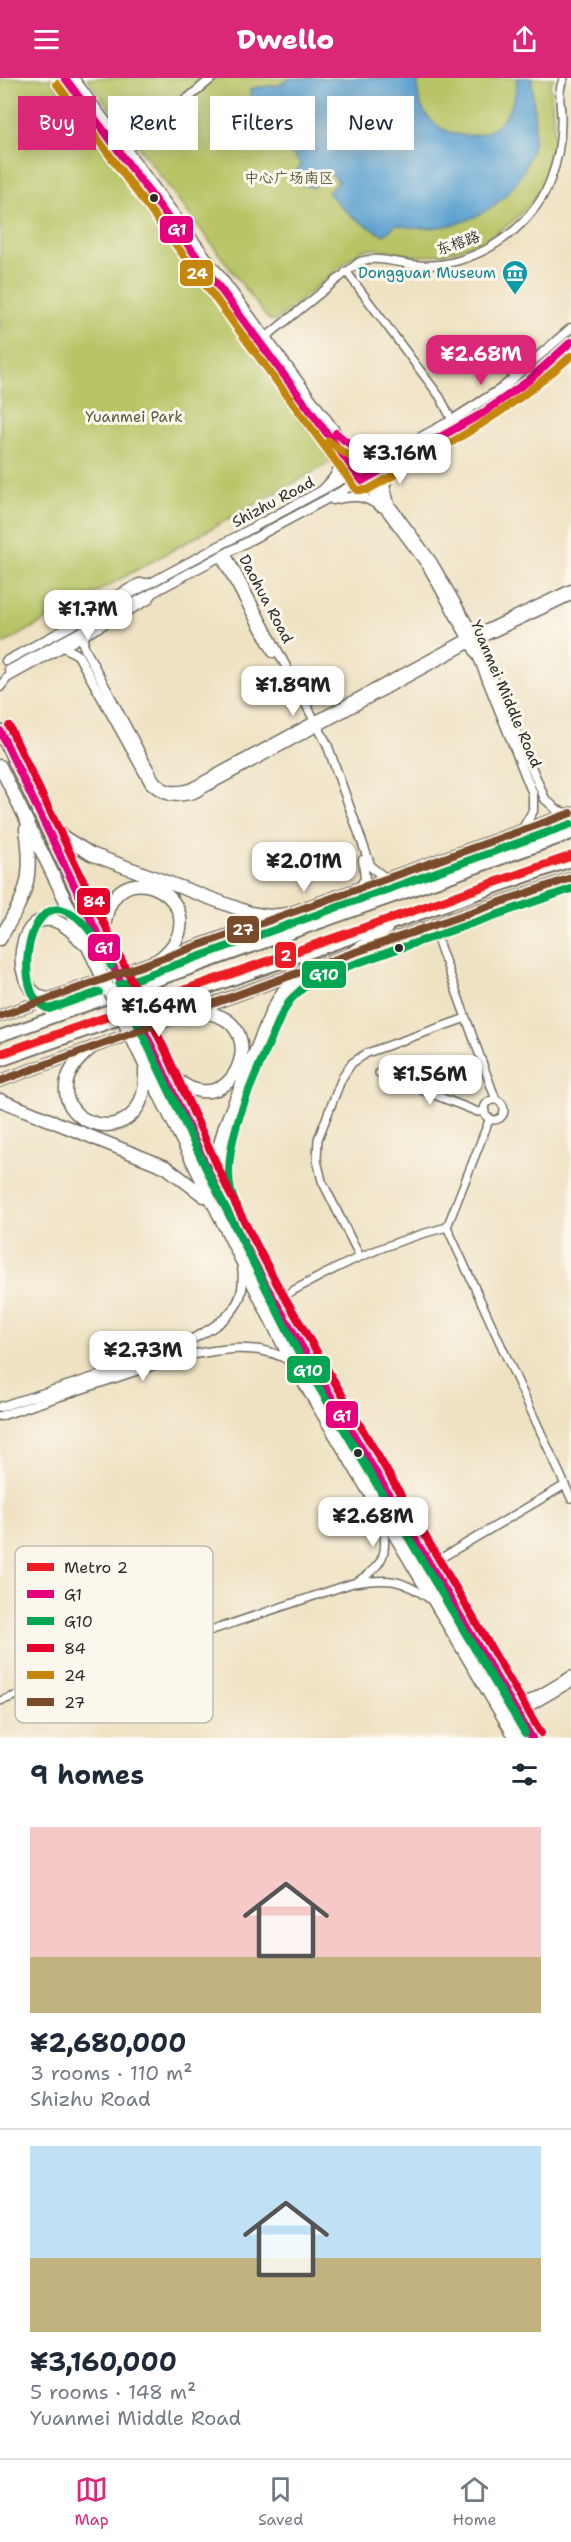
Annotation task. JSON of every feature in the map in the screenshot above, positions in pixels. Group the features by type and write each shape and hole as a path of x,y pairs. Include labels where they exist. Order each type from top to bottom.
{"highway":[{"path":"0,730 157,1057 242,1265 291,1362 516,1738"},
{"path":"0,766 145,1065 216,1201 532,1738"},
{"path":"38,812 65,838 92,854 250,913 268,916 289,914"},
{"path":"0,939 25,893 31,874 24,816"},
{"path":"104,945 104,917 116,896 134,885 154,887 173,901 181,921 181,929 173,947 155,962"},
{"path":"3,956 6,945 18,928 38,919 61,924 90,951"},
{"path":"216,1201 219,1148 225,1126 272,1011 284,992 309,969"},
{"path":"14,985 34,998 48,999"},
{"path":"157,1057 178,1082 199,1090 221,1088 236,1073 242,1053 236,1029 223,1019 206,1013 182,1014"},
{"path":"90,1049 69,1071 65,1094 80,1117 98,1125 116,1125 134,1113 144,1093 145,1065"},
{"path":"0,1100 166,1167 216,1201"}],"main road":[{"path":"0,1016 570,814"},
{"path":"0,1036 571,834"},
{"path":"0,1061 571,861"},
{"path":"0,1081 350,954 571,878"},
{"path":"322,902 390,898"},
{"path":"350,954 399,921"}],"street":[{"name":"Yuanmei Middle Road","path":"65,78 266,337 333,436"},
{"name":"Yuanmei Middle Road","path":"74,78 124,152 362,476 432,561 472,639 540,790 550,805 570,814"},
{"path":"124,152 212,78"},
{"name":"东榕路","path":"266,337 346,271 367,259 426,266 457,260 498,242 521,224 541,200 554,171 561,123 559,89 564,78"},
{"path":"346,271 440,397 452,420"},
{"name":"Shizhu Road","path":"362,476 396,452 502,388 571,328"},
{"name":"Shizhu Road","path":"4,668 318,499 362,476 403,459 457,429 508,396 571,342"},
{"path":"333,436 356,451 366,454 396,452"},
{"path":"318,499 338,471 339,460 333,436"},
{"path":"390,511 385,485 403,459"},
{"path":"318,499 353,495 366,498 390,511"},
{"name":"Shizhu Road","path":"154,586 223,555 318,499"},
{"name":"Daohua Road","path":"223,555 314,724 323,746 366,870 365,879 358,890"},
{"path":"0,687 4,668 64,647 148,600 154,586"},
{"path":"85,635 83,644 86,651 130,736 155,780 169,791 190,788 571,589"},
{"path":"472,639 571,596"},
{"name":"Yuanmei Middle Road","path":"472,639 533,794 534,803 530,820 520,831"},
{"path":"64,647 78,655 150,784 168,798 194,794 314,724"},
{"name":"Daohua Road","path":"314,724 370,867 384,877 391,878"},
{"path":"432,926 496,1101 503,1106 503,1115 495,1119 490,1118 485,1111"},
{"path":"359,1255 322,1181 317,1160 318,1139 342,1078 352,1063 367,1053 466,1018"},
{"path":"379,1073 478,1112 485,1111"},
{"path":"485,1111 488,1103 496,1101"},
{"path":"490,1118 447,1227 571,1498"},
{"path":"274,1301 359,1255 393,1242 447,1227"},
{"path":"0,1407 173,1348 202,1334 218,1324 237,1304 243,1289 242,1265"},
{"path":"0,1416 176,1358 205,1352 267,1350 291,1362"},
{"path":"431,1564 565,1485"},
{"path":"353,1583 376,1567 383,1556 386,1539 380,1509"},
{"path":"213,1630 353,1583 380,1579 401,1582 436,1604"},
{"path":"517,1711 571,1675"},
{"path":"517,1711 571,1683"},
{"path":"0,1701 15,1696"}],"green space":[{"name":"Yuanmei Park","path":"0,78 51,78 64,96 18,96 18,150 96,150 96,139 333,461 3,644 0,642"},
{"name":"中心广场南区","path":"87,78 554,78 550,84 554,148 549,171 540,191 526,209 489,237 446,253 424,256 377,249 361,250 275,321 268,319 141,150 198,150 198,96 108,96 108,106"}],"water":[{"path":"291,78 419,78 419,99 428,117 443,129 461,135 480,134 498,125 511,107 517,78 532,78 534,139 524,169 512,187 480,214 440,227 418,228 396,225 384,235 353,217 328,192 339,182 331,173 313,187 303,185 297,171 301,165 290,150 315,150 315,96 250,96 252,88 279,85"}],"metro line":[{"name":"2","path":"0,1054 571,856"}],"transit line":[{"name":"G1","path":"65,78 362,481 483,413 528,381 571,342"},
{"name":"24","path":"57,84 357,490 367,490 473,429 522,396 571,356"},
{"name":"G1","path":"336,433 353,446 370,452 388,452 408,445"},
{"name":"24","path":"329,441 348,455 368,462 390,462 413,454"},
{"name":"84","path":"9,726 166,1052 230,1194 277,1284 541,1733"},
{"name":"G1","path":"0,731 157,1057 221,1199 268,1289 532,1738"},
{"name":"27","path":"0,1016 571,813"},
{"name":"G10","path":"525,1733 299,1354 213,1183 119,985 571,824"},
{"name":"27","path":"0,1081 350,954 571,878"},
{"name":"G10","path":"237,1206 230,1186 229,1163 234,1137 251,1084 281,1016 291,999 314,978 571,889"},
{"name":"G10","path":"99,992 49,1009 35,998 28,977 28,952 35,929 47,913 64,910 86,926 111,966"}],"place":[{"name":"Dongguan Museum","path":"515,296"}]}
